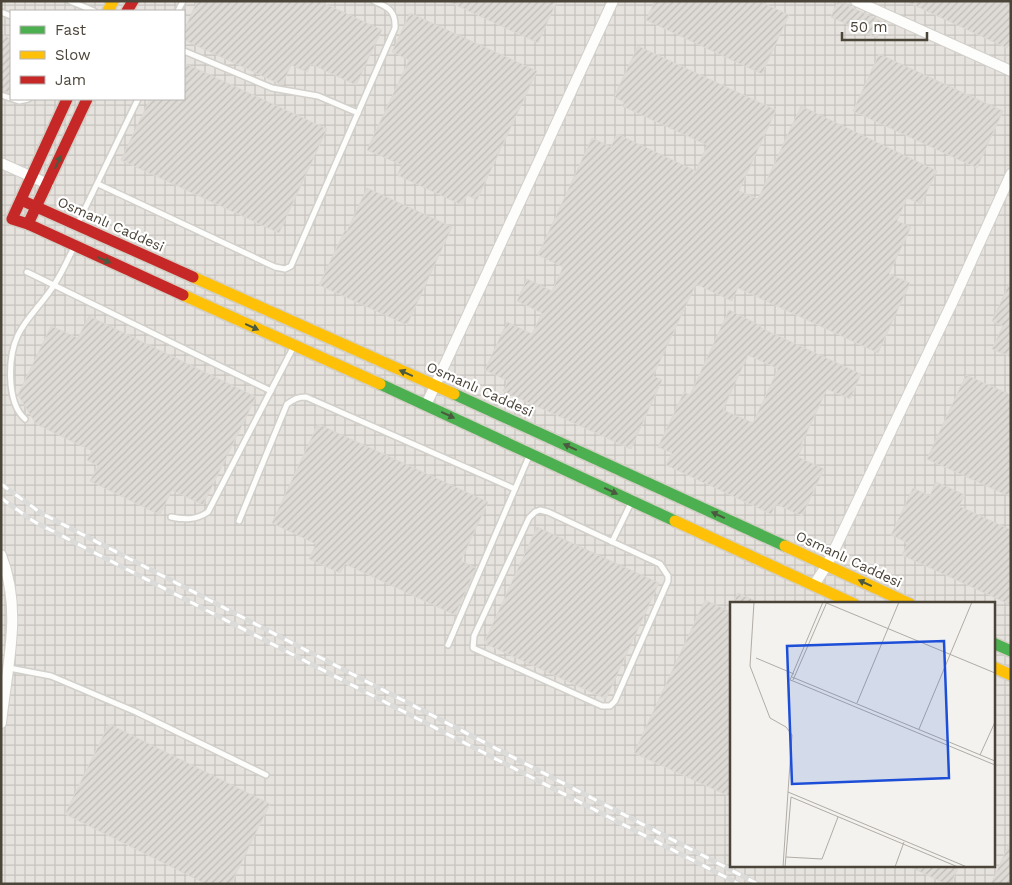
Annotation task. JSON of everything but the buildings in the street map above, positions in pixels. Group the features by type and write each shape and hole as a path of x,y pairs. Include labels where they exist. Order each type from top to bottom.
{"street":[{"path":"426,405 613,1"},
{"path":"856,1 1011,71"},
{"path":"67,100 12,219 28,224 426,405 850,602"},
{"path":"28,224 87,100"},
{"path":"1,163 48,184"},
{"path":"814,585 827,565 1011,174"},
{"name":"Osmanlı Caddesi","path":"21,200 661,488 906,602"},
{"path":"651,509 661,488"},
{"path":"1,555 8,574 12,594 13,617 9,668 1,723"},
{"path":"994,643 1011,651"},
{"path":"994,667 1011,675"}],"lane":[{"path":"70,1 92,10"},
{"path":"98,184 274,267 285,269 291,266 395,28 395,20 392,13 388,8 374,1"},
{"path":"185,50 272,88 318,96 358,113"},
{"path":"77,225 138,100"},
{"path":"25,419 19,414 14,402 11,372 15,343 18,333 54,285 75,246"},
{"path":"27,272 271,391"},
{"path":"171,516 191,520 208,512 295,346"},
{"path":"239,521 287,404 301,397 306,397 515,490"},
{"path":"448,646 530,453"},
{"path":"612,542 633,501"},
{"path":"540,510 548,512 612,542 660,564 668,576 668,582 615,701 610,706 602,706 473,648 474,636 529,518 535,512 540,510"},
{"path":"9,668 52,676 136,712 266,774"}],"shaded area":[{"path":"1,1 1011,1 1011,884 1,884"}],"railway":[{"path":"1,484 41,513 758,884"},
{"path":"1,498 33,521 739,884"}],"traffic: fast":[{"path":"380,384 675,521"},
{"path":"454,394 785,546"},
{"path":"994,643 1011,651"}],"traffic: slow":[{"path":"108,10 113,1"},
{"path":"193,277 454,394"},
{"path":"183,295 380,384"},
{"path":"675,521 850,602"},
{"path":"785,546 906,602"},
{"path":"994,667 1011,675"}],"traffic: jam":[{"path":"128,10 133,1"},
{"path":"67,100 12,219 28,224 183,295"},
{"path":"28,224 87,100"},
{"path":"21,200 193,277"}]}
